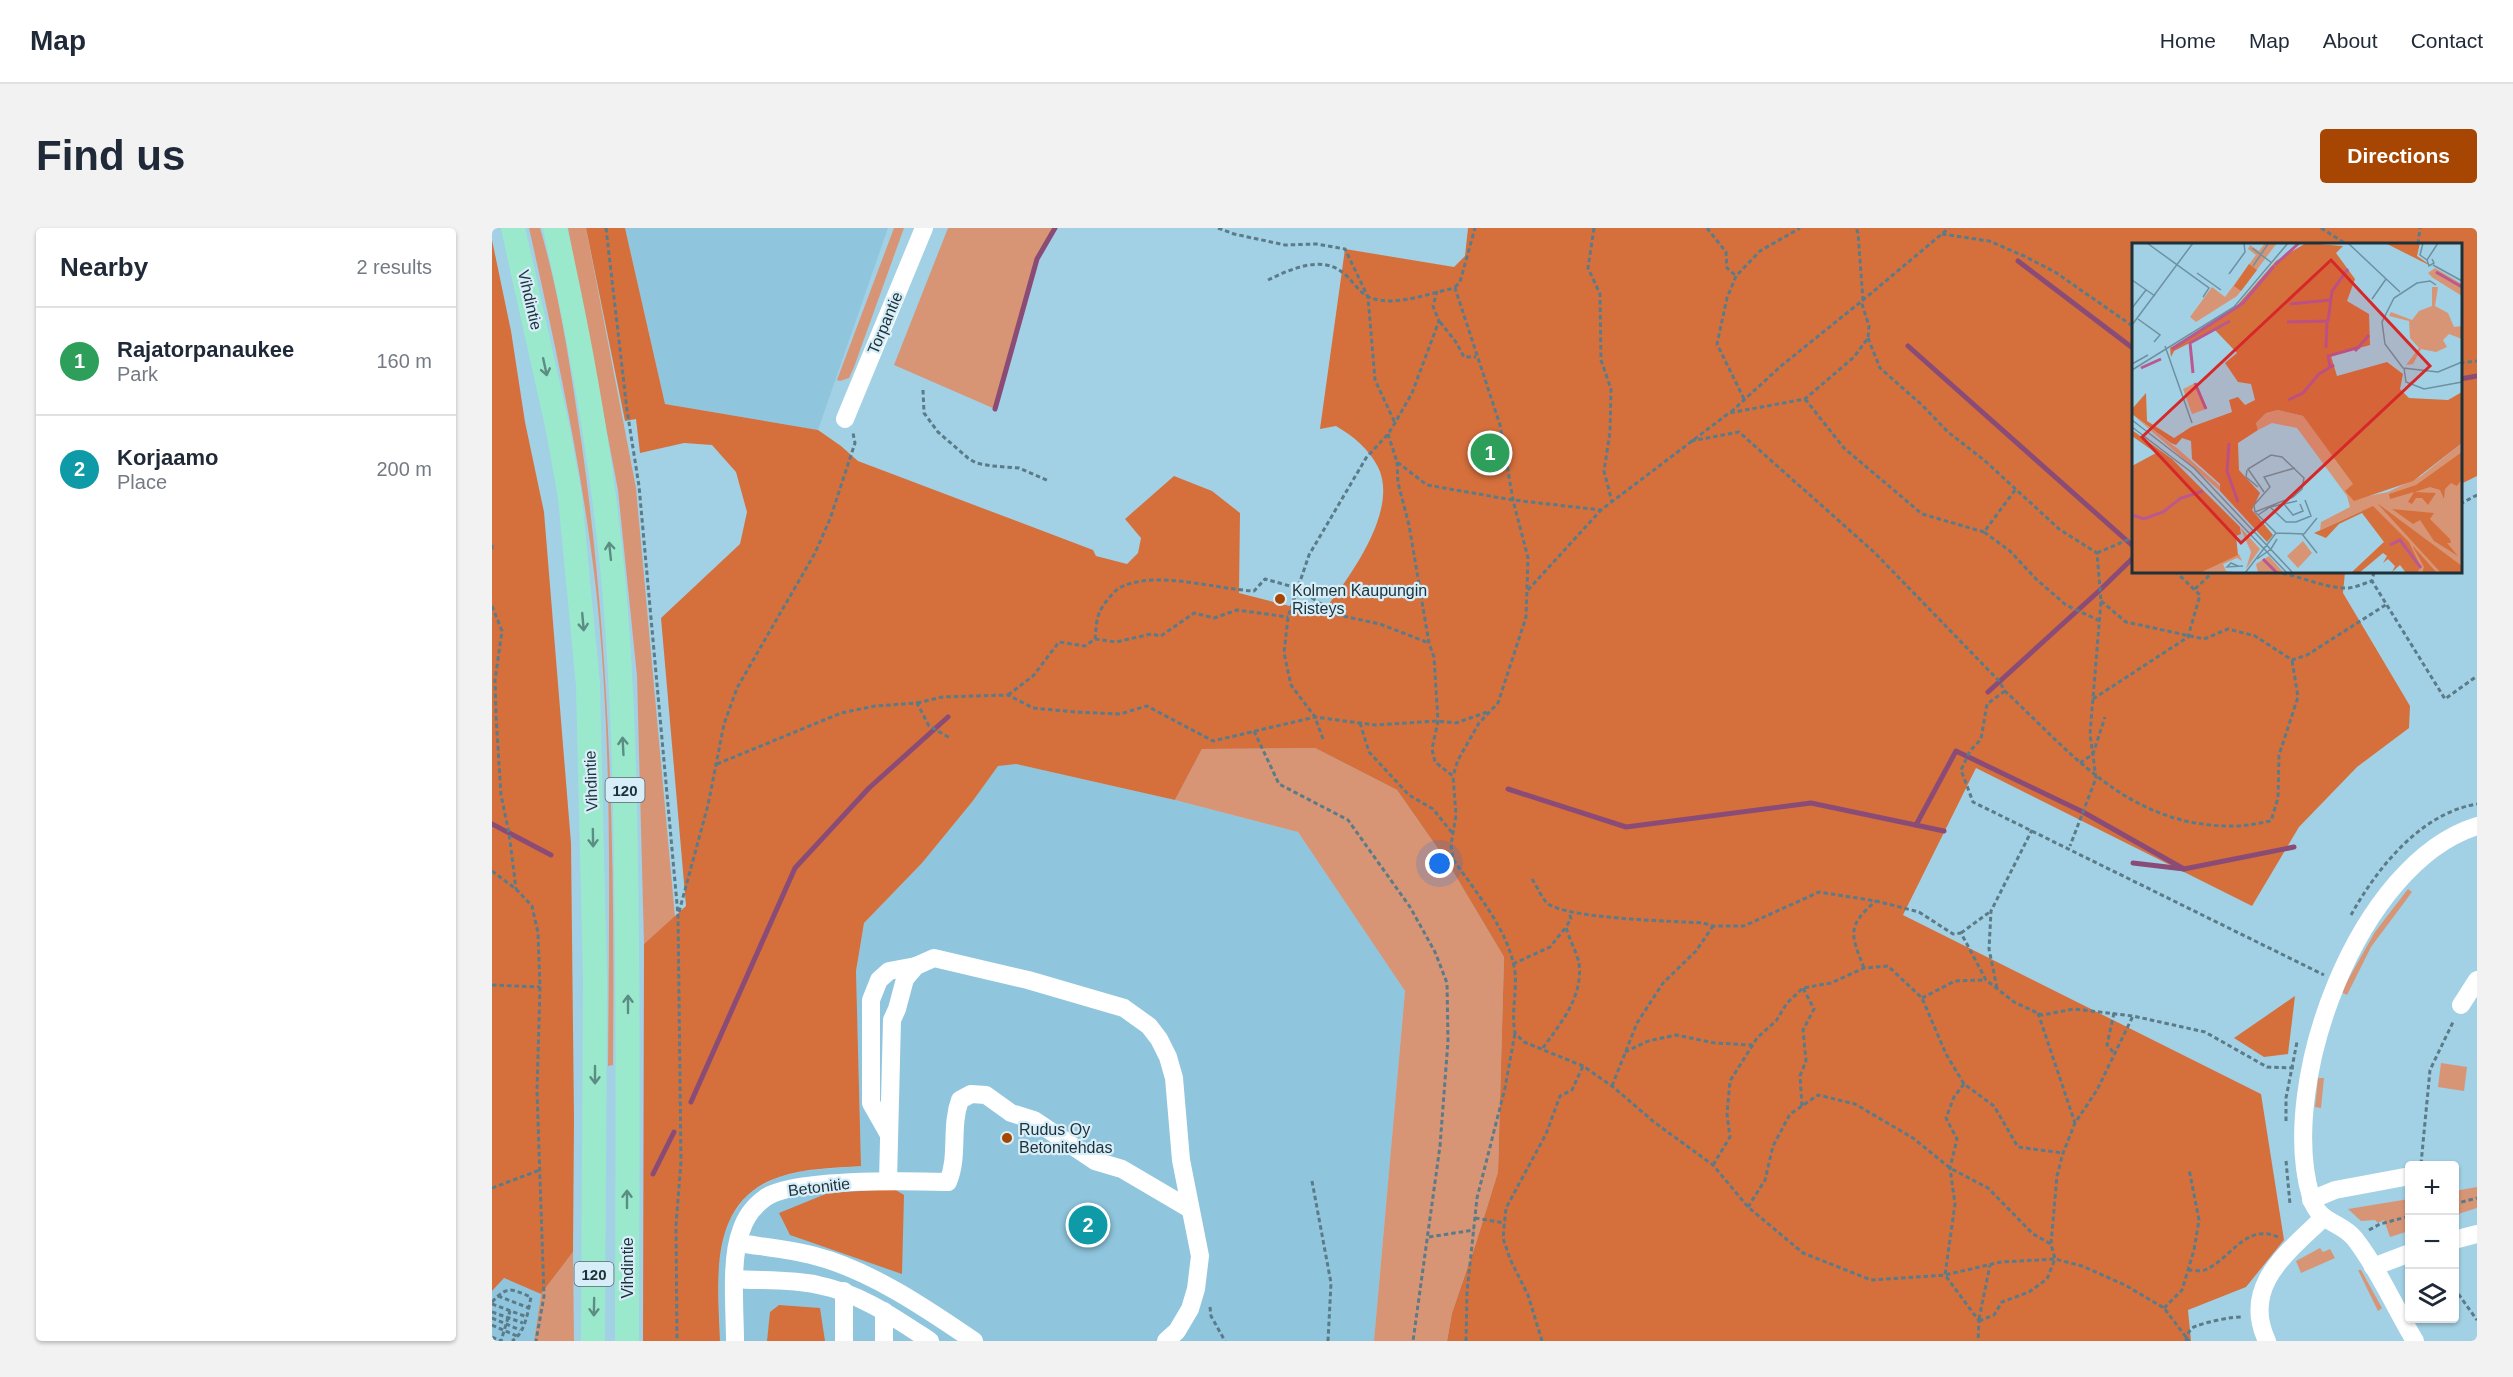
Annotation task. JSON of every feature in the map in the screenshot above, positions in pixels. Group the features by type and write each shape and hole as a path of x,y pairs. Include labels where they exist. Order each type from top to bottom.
{"main road":[{"name":"Vihdintie","path":"513,228 558,430 570,496 588,685 595,979 594,1341"},
{"name":"Vihdintie","path":"555,228 593,414 613,579 618,655 625,792 628,985 627,1341"}],"street":[{"name":"Torpantie","path":"845,417 924,228"},
{"path":"2415,1341 2354,1237 2323,1218 2311,1200 2304,1150 2309,1071 2323,1017 2336,982 2361,935 2400,881 2438,846 2451,837 2477,826"},
{"path":"889,1134 871,1103 871,1000 879,980 889,971 916,966 934,958 1039,983 1124,1008 1138,1016 1159,1039 1168,1057 1174,1078 1180,1160 1200,1256 1196,1289 1185,1320 1166,1341"},
{"path":"885,1181 889,1134 892,1020 905,979 916,966"},
{"path":"2461,1005 2477,980"},
{"name":"Betonitie","path":"735,1341 734,1279 738,1243 740,1231 750,1213 766,1197 793,1188 885,1181 948,1182 952,1171 954,1116 960,1100 970,1094 986,1095 1011,1113 1034,1120 1095,1161 1122,1169 1190,1209"},
{"path":"2311,1200 2335,1190 2405,1177"},
{"path":"2268,1341 2260,1318 2260,1299 2265,1282 2276,1265 2323,1218"},
{"path":"2459,1239 2477,1234"},
{"path":"738,1243 816,1256 853,1269 974,1341"},
{"path":"2373,1267 2405,1255"},
{"path":"734,1279 816,1284 844,1292 884,1311 930,1341"},
{"path":"747,1341 747,1294 754,1280"},
{"path":"844,1292 844,1341"},
{"path":"884,1311 884,1341"}],"path":[{"path":"606,228 627,410 639,486 678,915 681,1162 676,1225 677,1341"},
{"path":"1218,228 1234,234 1285,245 1316,244 1345,249 1368,297 1375,381 1395,423"},
{"path":"1268,280 1291,269 1325,265 1341,270 1368,297 1390,301 1455,288 1460,282 1475,228"},
{"path":"1594,228 1588,268 1600,294 1601,360 1611,389 1610,432 1604,471 1612,502"},
{"path":"1707,228 1726,252 1727,268 1736,276"},
{"path":"1744,399 1717,344 1727,298 1736,276 1760,251 1800,228"},
{"path":"1856,228 1862,304 1869,326 1868,338 1881,368 1948,432 2059,529 2097,553"},
{"path":"1527,592 1601,510 1729,413 1781,366 1949,228"},
{"path":"2321,228 2344,243"},
{"path":"2418,243 2420,228"},
{"path":"1941,234 1989,240 2024,256 2055,272 2132,326"},
{"path":"1455,288 1500,425 1513,500 1528,558 1526,617 1498,703 1479,723 1458,760 1453,776 1456,815 1453,859 1503,933 1515,974 1515,1033 1505,1088 1477,1198 1467,1292 1466,1341"},
{"path":"1436,291 1433,306 1439,321 1456,342 1464,357 1476,357"},
{"path":"1323,739 1315,717 1292,685 1284,653 1288,616 1309,555 1366,458 1388,434 1412,393 1439,321"},
{"path":"1729,413 1805,399 1854,357 1868,338"},
{"path":"923,390 924,413 929,421 968,458 976,463 1019,468 1049,481"},
{"path":"1805,399 1844,448 1922,514 1984,532 2010,551 2036,579 2066,605 2100,621"},
{"path":"678,915 708,805 724,724 737,688 795,590 830,519 855,443 845,417"},
{"path":"1691,441 1739,432 1874,552 1999,681 2005,691 2096,778 2127,798 2172,818 2235,826 2271,821 2278,798 2280,755 2298,697 2292,660 2255,636 2228,629 2204,639 2126,622 2101,601"},
{"path":"1388,434 1397,462 1398,483 1409,525 1429,643 1434,657 1438,721 1432,749 1435,762 1453,776"},
{"path":"1397,462 1427,485 1513,500 1601,510"},
{"path":"1984,532 2015,490"},
{"path":"2462,503 2477,495"},
{"path":"2097,553 2132,537"},
{"path":"492,544 492,552"},
{"path":"2070,846 2096,778 2090,734 2101,601 2097,553"},
{"path":"2093,699 2188,637 2200,595 2177,573"},
{"path":"2195,589 2212,573"},
{"path":"2280,573 2336,587 2351,588 2372,581"},
{"path":"2374,573 2372,581 2445,699 2477,676"},
{"path":"1095,639 1100,612 1119,588 1140,582 1180,581 1227,590 1254,591 1265,579 1298,588 1338,615 1380,624 1429,643"},
{"path":"2292,660 2307,656 2387,604"},
{"path":"492,606 502,631 495,680 494,716 501,795 509,833 516,889"},
{"path":"1008,695 1033,676 1059,642 1085,646 1095,639 1116,642 1151,634 1161,636 1194,613 1214,618 1237,610 1288,616"},
{"path":"2005,691 1987,704 1981,739 1970,751 1961,770 1973,802 2336,982"},
{"path":"717,764 841,713 875,705 917,703 942,697 1008,695 1033,708 1119,714 1147,706 1213,741 1315,717 1376,725 1438,721 1456,723 1491,711"},
{"path":"917,703 929,726 950,738"},
{"path":"2080,763 2093,754 2105,717"},
{"path":"1360,723 1369,752 1409,795 1433,809 1453,834"},
{"path":"1254,730 1279,784 1348,820 1410,907 1435,952 1447,983 1447,1053 1440,1146 1413,1341"},
{"path":"1997,988 1989,949 1991,911 2032,830"},
{"path":"492,871 516,889 532,906 538,933 540,987 537,1091 544,1296 536,1341"},
{"path":"1532,879 1547,903 1569,912 1629,919 1703,923 1713,926 1744,926 1819,892 1876,901 1920,912 1953,934 1961,933 1991,911"},
{"path":"1864,968 1852,937 1859,915 1876,901"},
{"path":"1513,963 1550,947 1571,919 1569,912"},
{"path":"1612,1086 1623,1053 1637,1023 1663,982 1696,951 1713,926"},
{"path":"1543,1048 1570,1012 1579,975 1579,960 1569,942 1566,927"},
{"path":"1961,933 1986,980 2014,1002 2042,1015 2074,1009 2133,1016 2205,1032 2267,1066 2284,1066 2309,1071"},
{"path":"1713,1165 1730,1137 1726,1114 1730,1081 1757,1038 1776,1021 1787,1003 1803,988 1832,983 1864,968 1888,966 1922,998 1946,1054 1964,1084 1994,1106 2018,1147 2063,1153"},
{"path":"1922,998 1955,981 1986,980"},
{"path":"492,985 540,987"},
{"path":"1802,1106 1800,1076 1806,1061 1803,1030 1814,1008 1803,988"},
{"path":"2421,1161 2430,1070 2461,1005"},
{"path":"2038,1013 2075,1123"},
{"path":"2114,1013 2108,1045 2114,1053"},
{"path":"1979,1321 1994,1315 2002,1302 2029,1292 2047,1279 2055,1259 2052,1244 2057,1176 2063,1153 2075,1123 2097,1090 2133,1016"},
{"path":"1515,1033 1524,1042 1583,1066 1612,1086 1654,1122 1713,1165 1748,1207 1803,1253 1871,1280 1945,1275 1990,1265 2055,1259 2082,1266 2125,1285 2164,1308 2187,1336 2188,1341"},
{"path":"1623,1053 1648,1041 1676,1035 1715,1043 1752,1046"},
{"path":"1542,1341 1535,1324 1528,1294 1510,1259 1503,1238 1506,1208 1546,1134 1560,1096 1572,1090 1583,1066"},
{"path":"1964,1084 1954,1097 1946,1118 1957,1139 1950,1168 1955,1204 1945,1275 1979,1321"},
{"path":"1748,1207 1765,1180 1773,1146 1790,1114 1818,1095 1856,1104 1913,1138 1950,1168 1988,1188 2033,1233 2052,1244"},
{"path":"2164,1308 2182,1290 2199,1220 2189,1169"},
{"path":"492,1188 540,1170"},
{"path":"1312,1181 1331,1283 1328,1341"},
{"path":"2459,1203 2477,1198"},
{"path":"2380,1224 2405,1217"},
{"path":"1475,1218 1504,1223"},
{"path":"1429,1238 1474,1230"},
{"path":"2188,1270 2206,1271 2224,1258 2246,1236 2273,1234 2296,1244"},
{"path":"1978,1341 1979,1321 1990,1265"},
{"path":"519,1337 527,1317 531,1297 510,1289 498,1296 492,1303 527,1317"},
{"path":"2459,1295 2477,1320"},
{"path":"498,1296 529,1308"},
{"path":"500,1307 492,1327 519,1337"},
{"path":"492,1337 501,1341 510,1311"},
{"path":"492,1312 523,1323"},
{"path":"2187,1336 2193,1328 2232,1316 2260,1318"},
{"path":"494,1319 520,1330"},
{"path":"512,1341 519,1337"}],"shaded area":[{"path":"529,228 540,228 560,309 592,524 605,678 612,832 613,1065 608,1066 608,768 596,589 576,453"},
{"path":"568,228 586,228 636,488 675,917 644,944 637,676 618,490"},
{"path":"586,228 625,228 665,404 818,430 858,461 1093,550 1096,556 1127,564 1138,553 1141,538 1125,519 1174,476 1212,491 1240,513 1239,593 1321,614 1368,545 1382,504 1383,485 1378,467 1370,454 1336,426 1320,429 1345,249 1454,267 1465,256 1468,228 2477,228 2477,476 2462,484 2462,243 2132,243 2132,573 2345,573 2343,593 2410,706 2409,728 2357,767 2299,827 2252,906 1976,768 1903,915 2261,1094 2284,1240 2246,1287 2188,1310 2191,1341 1447,1341 1452,1313 1498,1172 1504,957 1448,863 1397,790 1315,748 1202,749 1175,800 1016,764 998,766 922,863 864,923 856,971 861,1166 799,1172 779,1177 756,1188 739,1204 728,1224 722,1245 718,1293 720,1341 643,1341 644,944 686,906 661,618 740,544 747,512 736,472 712,445 684,443 640,453 636,419 625,421"},
{"path":"625,228 888,228 818,430 665,404"},
{"path":"894,228 904,228 854,367 849,378 837,380"},
{"path":"948,228 1055,228 1037,259 995,409 894,365"},
{"path":"492,240 544,512 571,843 573,1252 541,1294 504,1278 492,1291"},
{"path":"1315,748 1397,790 1448,863 1504,957 1498,1172 1452,1313 1447,1341 1374,1341 1405,991 1298,832 1175,800 1202,749"},
{"path":"1016,764 1175,800 1298,832 1405,991 1374,1341 720,1341 718,1267 724,1234 731,1217 748,1193 778,1177 804,1171 861,1166 856,971 864,923 922,863 972,802 998,765"},
{"path":"2408,889 2412,892 2371,947 2347,995 2341,992 2375,932"},
{"path":"2295,996 2288,1054 2264,1057 2234,1038"},
{"path":"2441,1063 2467,1067 2464,1091 2438,1087"},
{"path":"2318,1078 2324,1078 2321,1108 2315,1107"},
{"path":"2477,1187 2477,1208 2459,1214 2459,1190"},
{"path":"894,1189 904,1195 902,1274 790,1235 779,1213 828,1193"},
{"path":"2405,1200 2405,1232 2390,1237 2384,1220 2378,1223 2375,1220 2361,1221 2348,1209"},
{"path":"2320,1248 2323,1252 2330,1249 2335,1258 2301,1273 2296,1261"},
{"path":"573,1252 574,1341 534,1341 541,1294"},
{"path":"2358,1270 2361,1270 2382,1308 2378,1311"},
{"path":"504,1278 541,1294 534,1341 492,1341 492,1291"},
{"path":"779,1305 820,1308 825,1341 767,1341 770,1312"}],"waterway":[{"path":"995,409 1037,259 1055,228"},
{"path":"2018,261 2132,347"},
{"path":"1908,346 2132,545"},
{"path":"2462,379 2477,376"},
{"path":"1988,692 2132,559"},
{"path":"691,1102 795,868 869,788 948,717"},
{"path":"1916,825 1956,751 2083,812 2184,869"},
{"path":"1508,789 1626,827 1811,803 1944,831"},
{"path":"492,824 551,855"},
{"path":"2133,863 2184,869 2294,847"},
{"path":"653,1174 674,1132"}],"place":[{"name":"Rajatorpanaukee","path":"1490,453"},
{"name":"Kolmen Kaupungin Risteys","path":"1280,599"},
{"name":"Rudus Oy Betonitehdas","path":"1007,1138"},
{"name":"Korjaamo","path":"1088,1225"}]}
